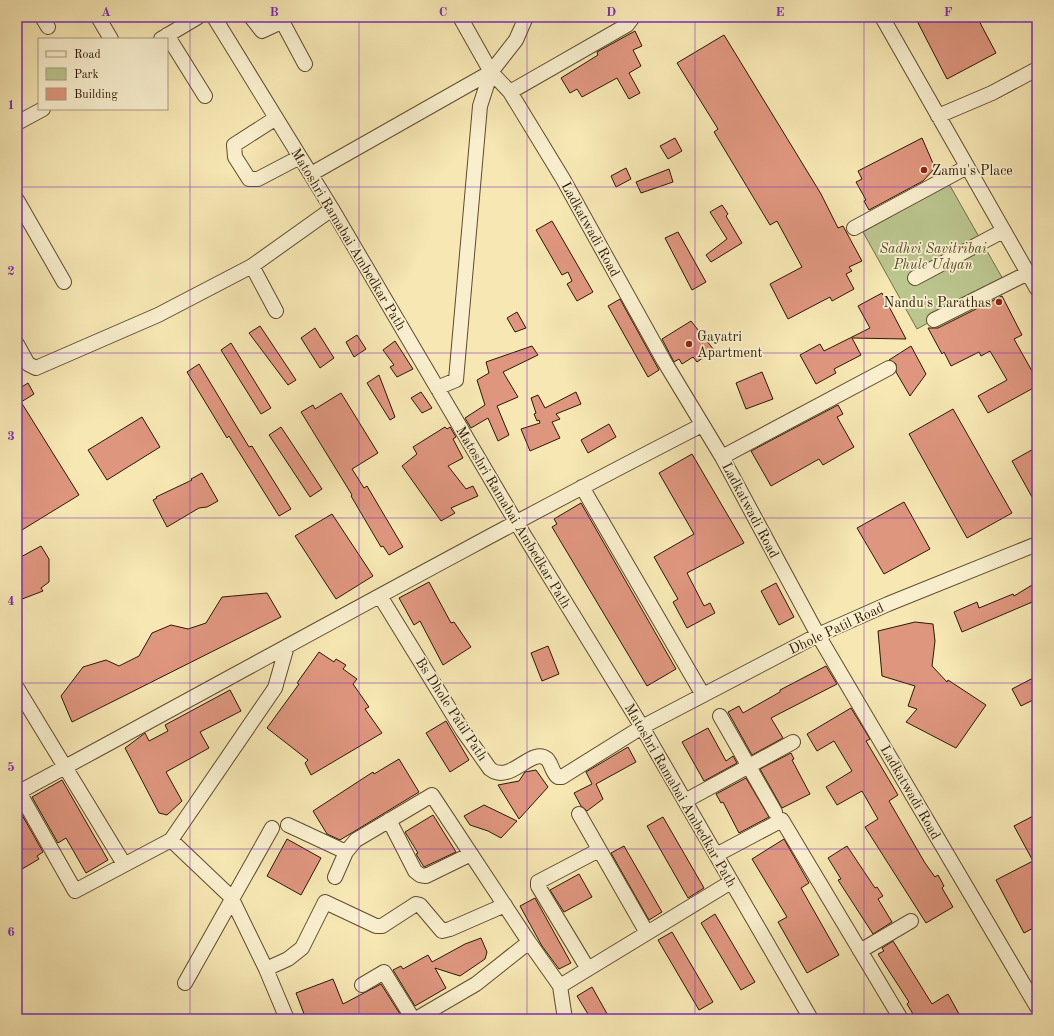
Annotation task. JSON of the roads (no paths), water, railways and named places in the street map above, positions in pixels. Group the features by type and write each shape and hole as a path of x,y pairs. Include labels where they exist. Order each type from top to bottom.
{"street":[{"path":"98,17 110,38"},
{"path":"164,37 198,17"},
{"name":"Matoshri Ramabai Ambedkar Path","path":"214,17 332,209 516,522 642,727 811,1019"},
{"path":"251,17 262,31 279,23 283,23 305,64"},
{"name":"Ladkatwadi Road","path":"460,17 491,72 510,92 563,179 664,361 722,457 818,635 1037,1007"},
{"path":"437,388 456,380 480,106 491,72 516,40 526,17"},
{"path":"510,92 627,24 633,17"},
{"path":"882,17 1037,289"},
{"path":"168,43 205,96"},
{"path":"938,116 992,93 1037,69"},
{"path":"311,174 491,72"},
{"path":"17,123 41,110"},
{"path":"276,118 234,145 235,157 249,179 252,180 258,179 300,157"},
{"path":"854,228 967,167"},
{"path":"17,200 64,282"},
{"path":"17,344 28,364 36,368 158,315 252,266 332,209"},
{"path":"915,278 1003,230"},
{"path":"252,266 276,311"},
{"path":"934,320 1028,273"},
{"path":"722,457 889,368"},
{"path":"287,646 274,688 171,840 75,891 19,792 66,767 287,646 516,522 702,426"},
{"path":"582,487 703,695"},
{"name":"Dhole Patil Road","path":"642,727 818,635 888,604 1037,544"},
{"name":"Bs Dhole Patil Path","path":"380,596 463,731 490,769 495,773 507,773 531,759 539,757 546,759 556,776 562,777 642,727"},
{"path":"17,688 124,864"},
{"path":"720,716 776,812"},
{"path":"685,801 793,742"},
{"path":"335,877 346,852 356,840 432,795 529,942 560,986 565,1019"},
{"path":"579,814 647,933"},
{"path":"389,820 415,871 420,875 426,876 471,854"},
{"path":"716,855 782,820 901,1019"},
{"path":"288,825 346,852"},
{"path":"185,983 272,828"},
{"path":"171,840 232,897 266,969 287,1019"},
{"path":"588,969 538,886 538,882 599,850"},
{"path":"560,986 731,882"},
{"path":"266,969 288,959 302,948 325,902 376,926 382,926 416,904 420,905 442,931 450,930 505,905"},
{"path":"860,951 911,921"},
{"path":"362,985 384,972 414,1019 476,984 529,942"}],"place":[{"name":"Zamu's Place","path":"924,170"},
{"name":"Nandu's Parathas","path":"999,302"},
{"name":"Gayatri Apartment","path":"689,344"}],"park label":[{"name":"Sadhvi Savitribai Phule Udyan","path":"933,256"}]}
